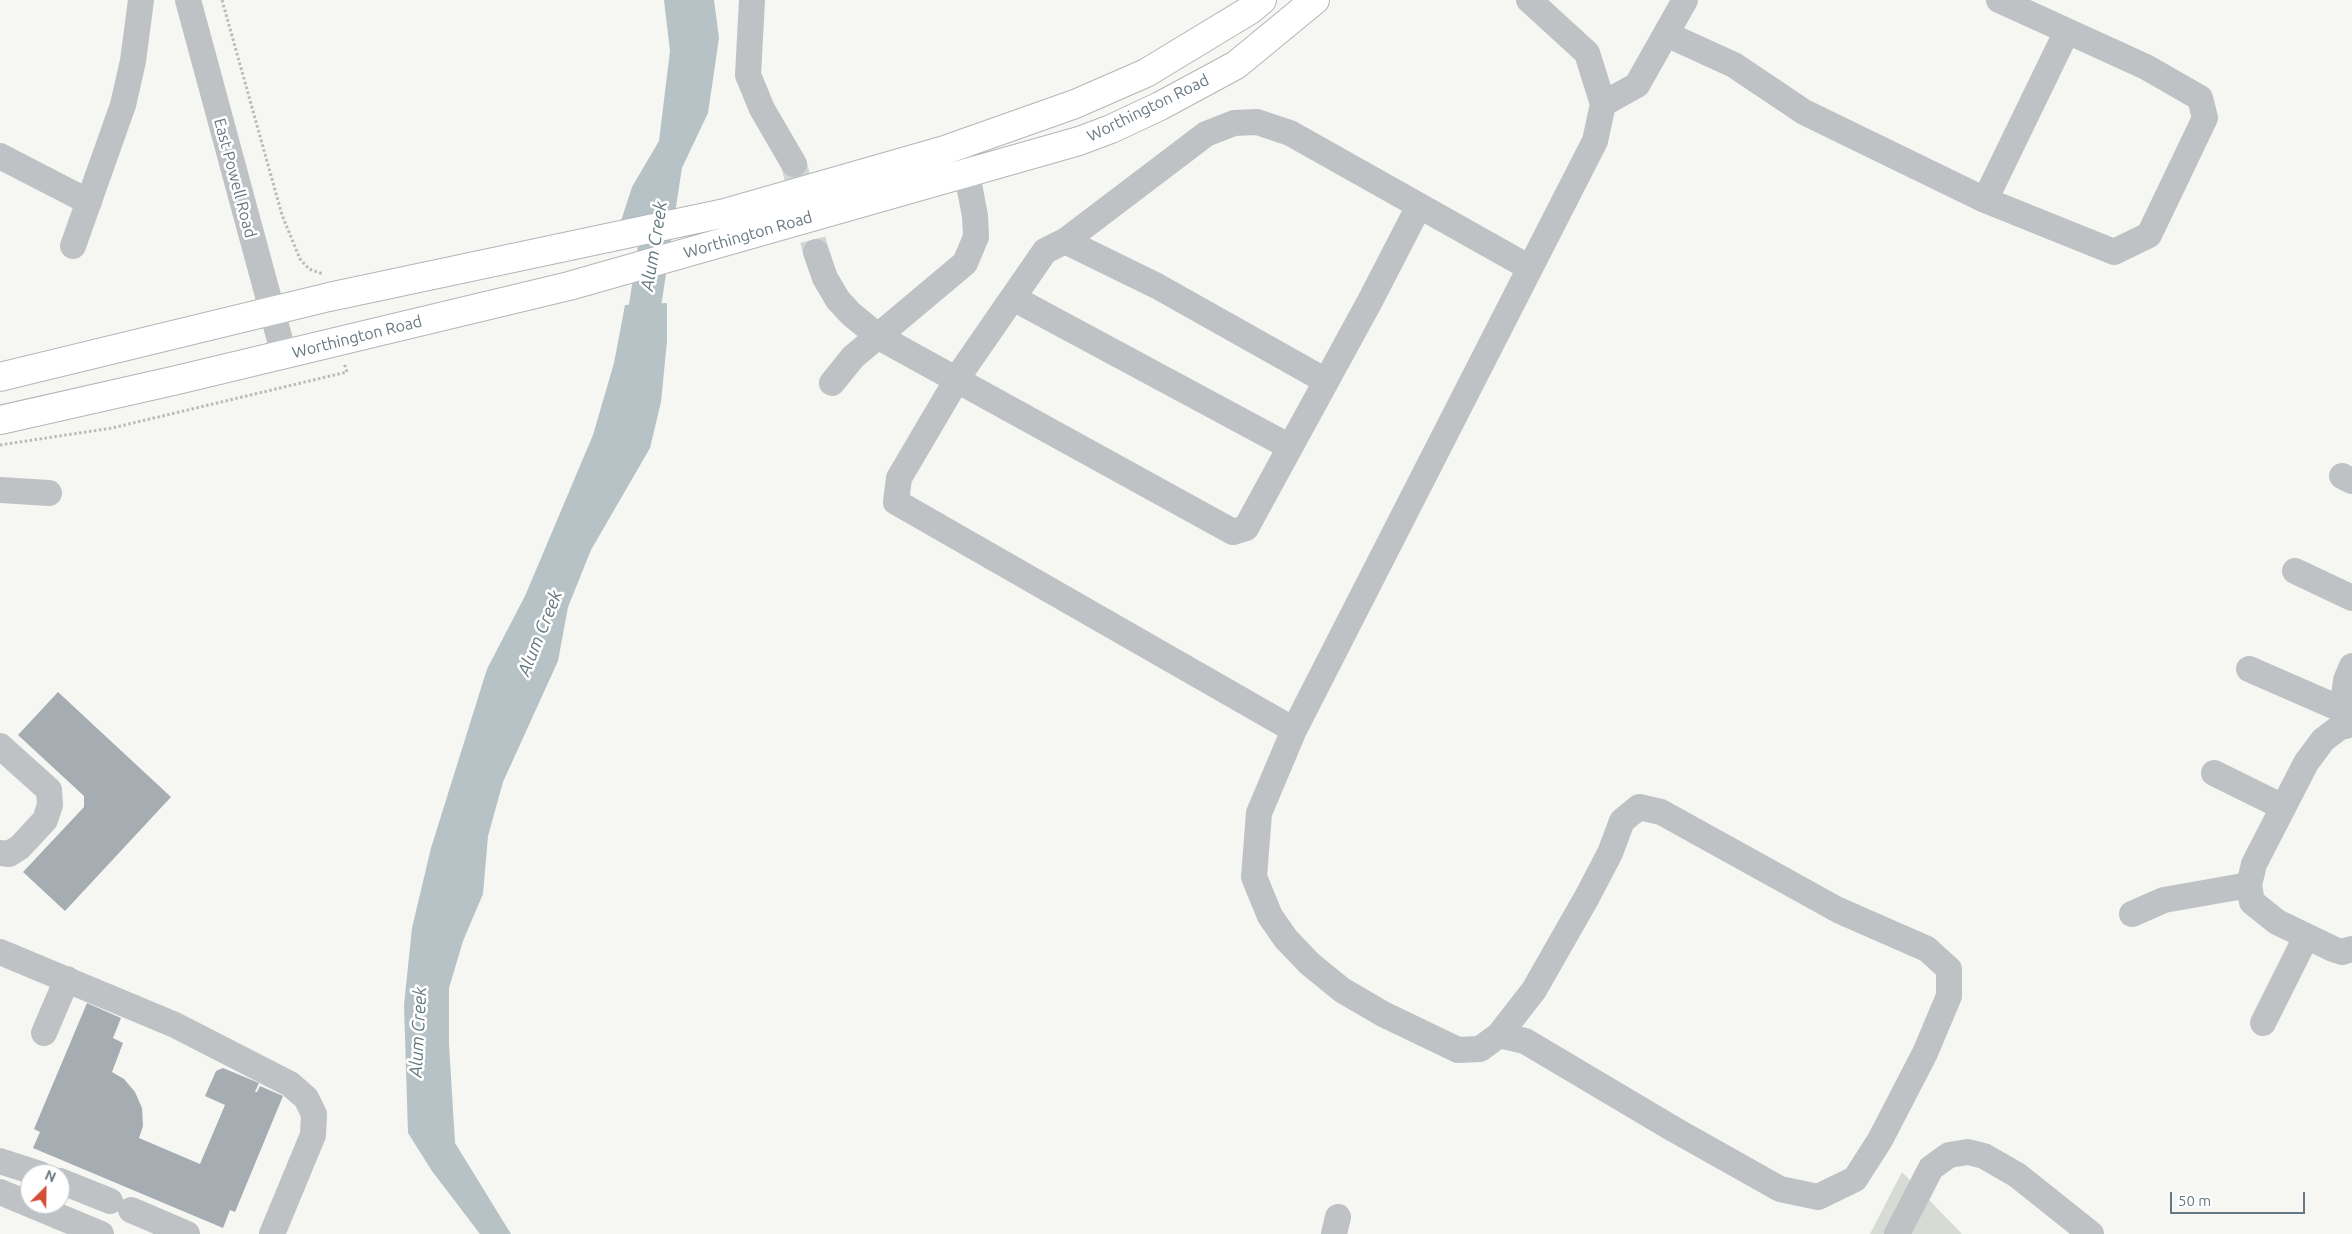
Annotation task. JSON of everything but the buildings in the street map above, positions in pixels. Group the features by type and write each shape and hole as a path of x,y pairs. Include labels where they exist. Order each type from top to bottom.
{"main road":[{"name":"Worthington Road","path":"0,378 139,345 329,296 725,213 955,147 1075,104 1146,73 1250,10 1262,0"},
{"name":"Worthington Road","path":"0,420 47,411 340,342 569,286 724,244 774,227 967,174 1078,141 1111,129 1160,106 1236,65 1315,0"}],"street":[{"path":"74,246 123,105 133,61 140,0"},
{"name":"East Powell Road","path":"188,0 284,355"},
{"path":"752,0 748,75 762,109 794,164"},
{"path":"1499,1035 1524,1041 1780,1189 1818,1197 1855,1179 1880,1140 1925,1053 1949,996 1949,969 1927,949 1838,910 1661,812 1639,807 1622,821 1610,853 1534,990 1499,1035 1480,1049 1458,1050 1384,1014 1342,990 1310,964 1286,939 1275,924 1254,877 1258,813 1294,730 1595,141 1603,104 1587,53 1529,0"},
{"path":"1603,104 1637,84 1684,0"},
{"path":"1666,34 1734,64 1804,112 1985,200 2114,252 2149,235 2206,118 2200,98 2146,67 1999,0"},
{"path":"1985,200 2068,31"},
{"path":"1294,730 896,502 898,478 957,380 1045,252 1065,241 1206,134 1234,124 1257,122 1290,133 1530,268"},
{"path":"832,383 852,357 879,337 965,263 976,237 975,216 967,174 955,147"},
{"path":"0,156 89,202"},
{"path":"816,252 825,278 838,300 851,314 879,337 1233,532 1246,528 1419,206"},
{"path":"1065,241 1157,286 1326,381"},
{"path":"1013,298 1290,447"},
{"path":"0,490 49,493"},
{"path":"2295,571 2352,598"},
{"path":"2352,666 2346,680 2346,722 2313,750 2254,864 2250,885 2252,902 2259,910 2277,922 2342,952 2352,949"},
{"path":"2249,669 2346,722"},
{"path":"0,853 9,854 20,847 45,820 50,805 49,790 5,759"},
{"path":"2214,773 2284,807"},
{"path":"2132,914 2164,900 2250,885"},
{"path":"2263,1023 2306,937"},
{"path":"0,952 175,1024 290,1084 306,1098 314,1114 313,1135 272,1234"},
{"path":"44,1033 67,979"},
{"path":"1897,1234 1931,1168 1949,1155 1968,1152 1984,1156 2017,1175 2091,1234"},
{"path":"0,1161 20,1168"},
{"path":"70,1185 187,1234"},
{"path":"0,1192 102,1234"}],"path":[{"path":"222,0 282,215 300,259 309,269 323,274 329,296"},
{"path":"0,445 112,428 347,372 340,342"}],"shaded area":[{"path":"1902,1172 1962,1234 1870,1234"}],"water":[{"path":"664,0 714,0 719,38 708,113 681,170 673,208 621,221 632,187 659,141 670,51"},
{"path":"667,303 667,341 661,402 650,448 591,550 568,607 558,661 503,782 488,836 483,894 463,941 449,988 449,1044 455,1143 511,1234 480,1234 432,1171 408,1133 404,1005 412,928 431,848 487,669 525,596 593,435 614,363 625,305"}],"waterway":[{"name":"Alum Creek","path":"636,347 645,306 666,166"}],"tunnel":[{"path":"794,164 816,252"}]}
